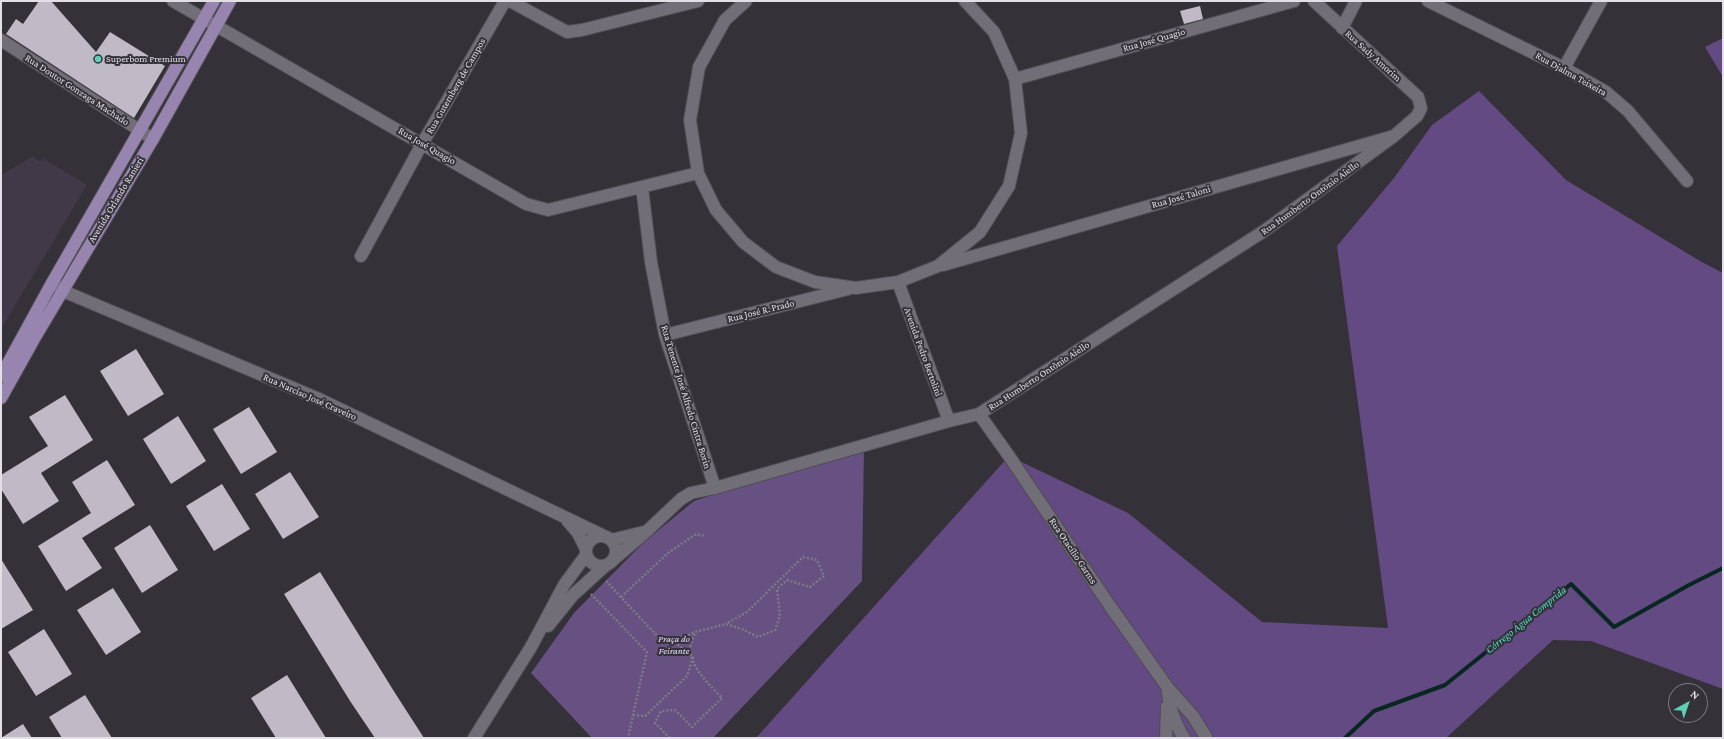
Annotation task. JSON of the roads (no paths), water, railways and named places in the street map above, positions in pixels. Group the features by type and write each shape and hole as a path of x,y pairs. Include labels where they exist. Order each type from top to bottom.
{"main road":[{"name":"Avenida Orlando Ranieri","path":"1,398 52,282 214,1"},
{"name":"Avenida Orlando Ranieri","path":"1,376 63,291 152,139 230,1"}],"street":[{"name":"Rua José Quagio","path":"173,1 526,204 548,210 698,173"},
{"name":"Rua Gutemberg de Campos","path":"361,256 422,144 505,1"},
{"path":"510,1 567,32 582,30 698,1"},
{"path":"746,1 725,20 700,67 690,120 698,173 716,210 738,237 776,267 815,282 856,288 898,282 938,266 980,232 1009,186 1021,133 1015,79 994,32 965,1"},
{"name":"Rua José Quagio","path":"1015,79 1294,1"},
{"name":"Rua Sady Amorim","path":"1314,1 1418,97 1421,108 1417,116"},
{"path":"1342,28 1356,1"},
{"name":"Rua Djalma Teixeira","path":"1428,1 1564,68 1606,92 1628,111 1687,181"},
{"path":"1564,68 1601,1"},
{"name":"Rua Doutor Gonzaga Machado","path":"1,40 152,139"},
{"name":"Rua José Taloni","path":"938,266 1394,136 1417,116"},
{"name":"Rua Humberto Ontõnio Aiello","path":"648,531 681,499 691,493 715,488 949,421 979,414 1264,231 1394,136"},
{"name":"Rua Tenente José Alfredo Cintra Borin","path":"642,187 651,262 665,335 715,488"},
{"name":"Rua Narciso José Craveiro","path":"52,282 63,291 319,399 608,538"},
{"name":"Avenida Pedro Bertolini","path":"898,282 949,421"},
{"name":"Rua José R. Prado","path":"665,335 856,288"},
{"name":"Rua Otacílio Garms","path":"979,414 1009,456 1168,694 1193,716 1203,738"},
{"name":"Rua Narciso José Craveiro","path":"565,517 578,533 586,552"},
{"path":"474,738 531,647 564,585 586,552 589,542 596,536 608,538 648,531"},
{"path":"531,647 573,595 607,568 648,531"},
{"path":"607,568 616,553 615,546 608,538"},
{"path":"586,552 590,562 597,566 607,568"},
{"path":"1166,738 1168,694"},
{"name":"Rua Otacílio Garms","path":"1168,694 1177,726 1184,738"}],"waterway":[{"name":"Córrego Água Comprida","path":"1345,738 1374,711 1445,685 1571,584 1614,627 1689,585 1723,568"}],"place":[{"name":"Superbom Premium","path":"98,59"}],"park label":[{"name":"Praça do Feirante","path":"674,644"}]}
